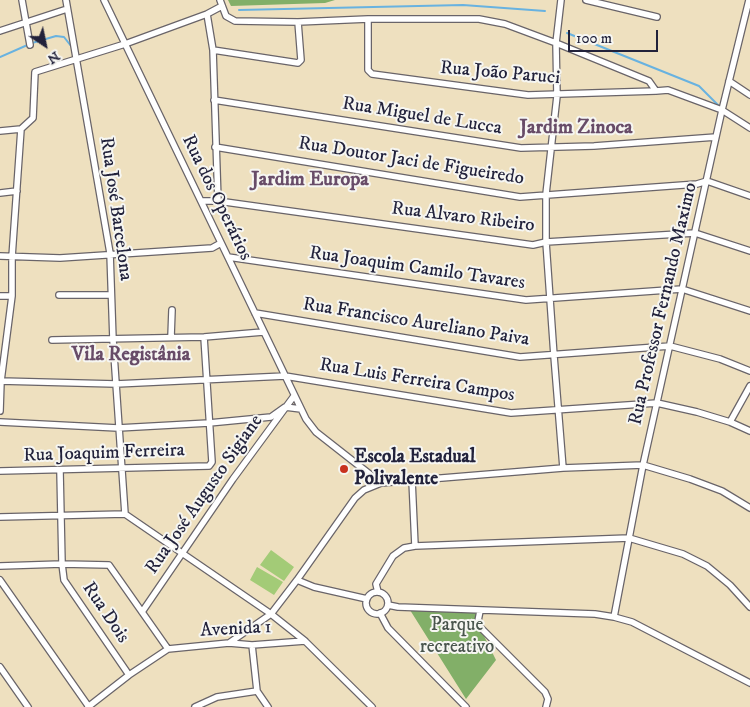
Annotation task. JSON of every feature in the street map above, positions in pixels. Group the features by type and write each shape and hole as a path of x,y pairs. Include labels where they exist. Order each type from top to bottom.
{"street":[{"path":"22,0 30,46"},
{"name":"Rua José Barcelona","path":"66,0 110,253 118,428 125,514"},
{"path":"561,0 556,43 556,96 552,148 546,194 546,242 557,410 563,468"},
{"path":"586,0 657,16"},
{"name":"Rua Professor Fernando Maximo","path":"614,617 643,465 722,110 749,0"},
{"name":"Rua dos Operários","path":"106,1 306,419 316,432 380,483"},
{"path":"0,131 21,129 33,118 35,72 125,44 207,14 221,3 226,16 235,21 298,22 368,19 479,19 505,24 649,82 656,91"},
{"path":"0,31 68,9"},
{"path":"207,14 213,50 218,201"},
{"name":"Rua João Paruci","path":"368,19 368,70 372,74 528,96 668,90 722,110 750,128"},
{"path":"213,50 298,63 301,60 298,22"},
{"path":"729,81 750,95"},
{"name":"Rua Miguel de Lucca","path":"214,100 521,148 552,148 716,137"},
{"path":"0,411 3,340 12,296 12,256 21,129"},
{"name":"Rua Doutor Jaci de Figueiredo","path":"215,147 520,197 697,184 707,181 750,196"},
{"path":"0,193 17,191"},
{"name":"Rua Alvaro Ribeiro","path":"201,201 218,201 533,245 546,242 695,233 750,251"},
{"path":"0,256 60,258 110,253 212,248 221,243"},
{"name":"Rua Joaquim Camilo Tavares","path":"228,257 526,300 682,289 750,311"},
{"path":"58,295 111,295"},
{"path":"0,296 12,296"},
{"path":"171,337 172,310"},
{"name":"Rua Francisco Aureliano Paiva","path":"254,313 520,358 670,346 720,360 750,371"},
{"path":"52,340 204,337 264,332"},
{"path":"204,337 209,423"},
{"name":"Rua Luis Ferreira Campos","path":"0,381 116,384 285,376 511,413 657,403 697,412 730,422 750,431"},
{"path":"730,422 750,386"},
{"name":"Rua José Augusto Sigiane","path":"142,612 233,479 294,396"},
{"path":"0,422 118,428 209,423 271,416 285,407 301,409"},
{"name":"Rua Joaquim Ferreira","path":"0,471 209,466 212,462 209,423"},
{"path":"229,643 271,614 354,498 364,490 380,483 563,468 643,465 722,491 749,506"},
{"name":"Rua Dois","path":"60,470 64,580 129,675"},
{"path":"412,480 415,546"},
{"path":"0,517 125,514 271,614 305,641 372,707"},
{"path":"378,592 376,584 392,556 404,548 415,546 629,538 683,554 707,566 730,584 750,607"},
{"path":"0,566 108,565 168,649 129,675 88,707 0,580"},
{"path":"297,580 314,587 367,598"},
{"path":"378,592 386,596 388,605 380,613 374,613 369,610 367,598 371,594 378,592"},
{"path":"388,605 480,611 595,614 614,617 632,622 750,682"},
{"path":"480,611 479,626 545,692 548,699 546,707"},
{"path":"380,613 388,628 466,707"},
{"name":"Avenida 1","path":"168,649 229,643 252,645 305,641"},
{"path":"252,645 257,692 268,707"},
{"path":"0,666 28,707"},
{"path":"195,707 207,704 217,696 257,692"}],"green space":[{"path":"228,0 335,0 325,3 231,6"},
{"path":"271,550 294,567 284,581 260,565"},
{"path":"257,567 283,582 274,595 250,580"},
{"name":"Parque recreativo","path":"410,610 477,613 478,624 496,660 466,699"}],"waterway":[{"path":"239,10 463,5 545,11"},
{"path":"567,33 699,86 719,106"},
{"path":"0,57 32,43 56,36 64,37 71,46"}],"place":[{"name":"Escola Estadual Polivalente","path":"344,469"}],"district":[{"name":"Jardim Zinoca","path":"576,129"},
{"name":"Jardim Europa","path":"310,181"},
{"name":"Vila Registânia","path":"131,356"}]}
